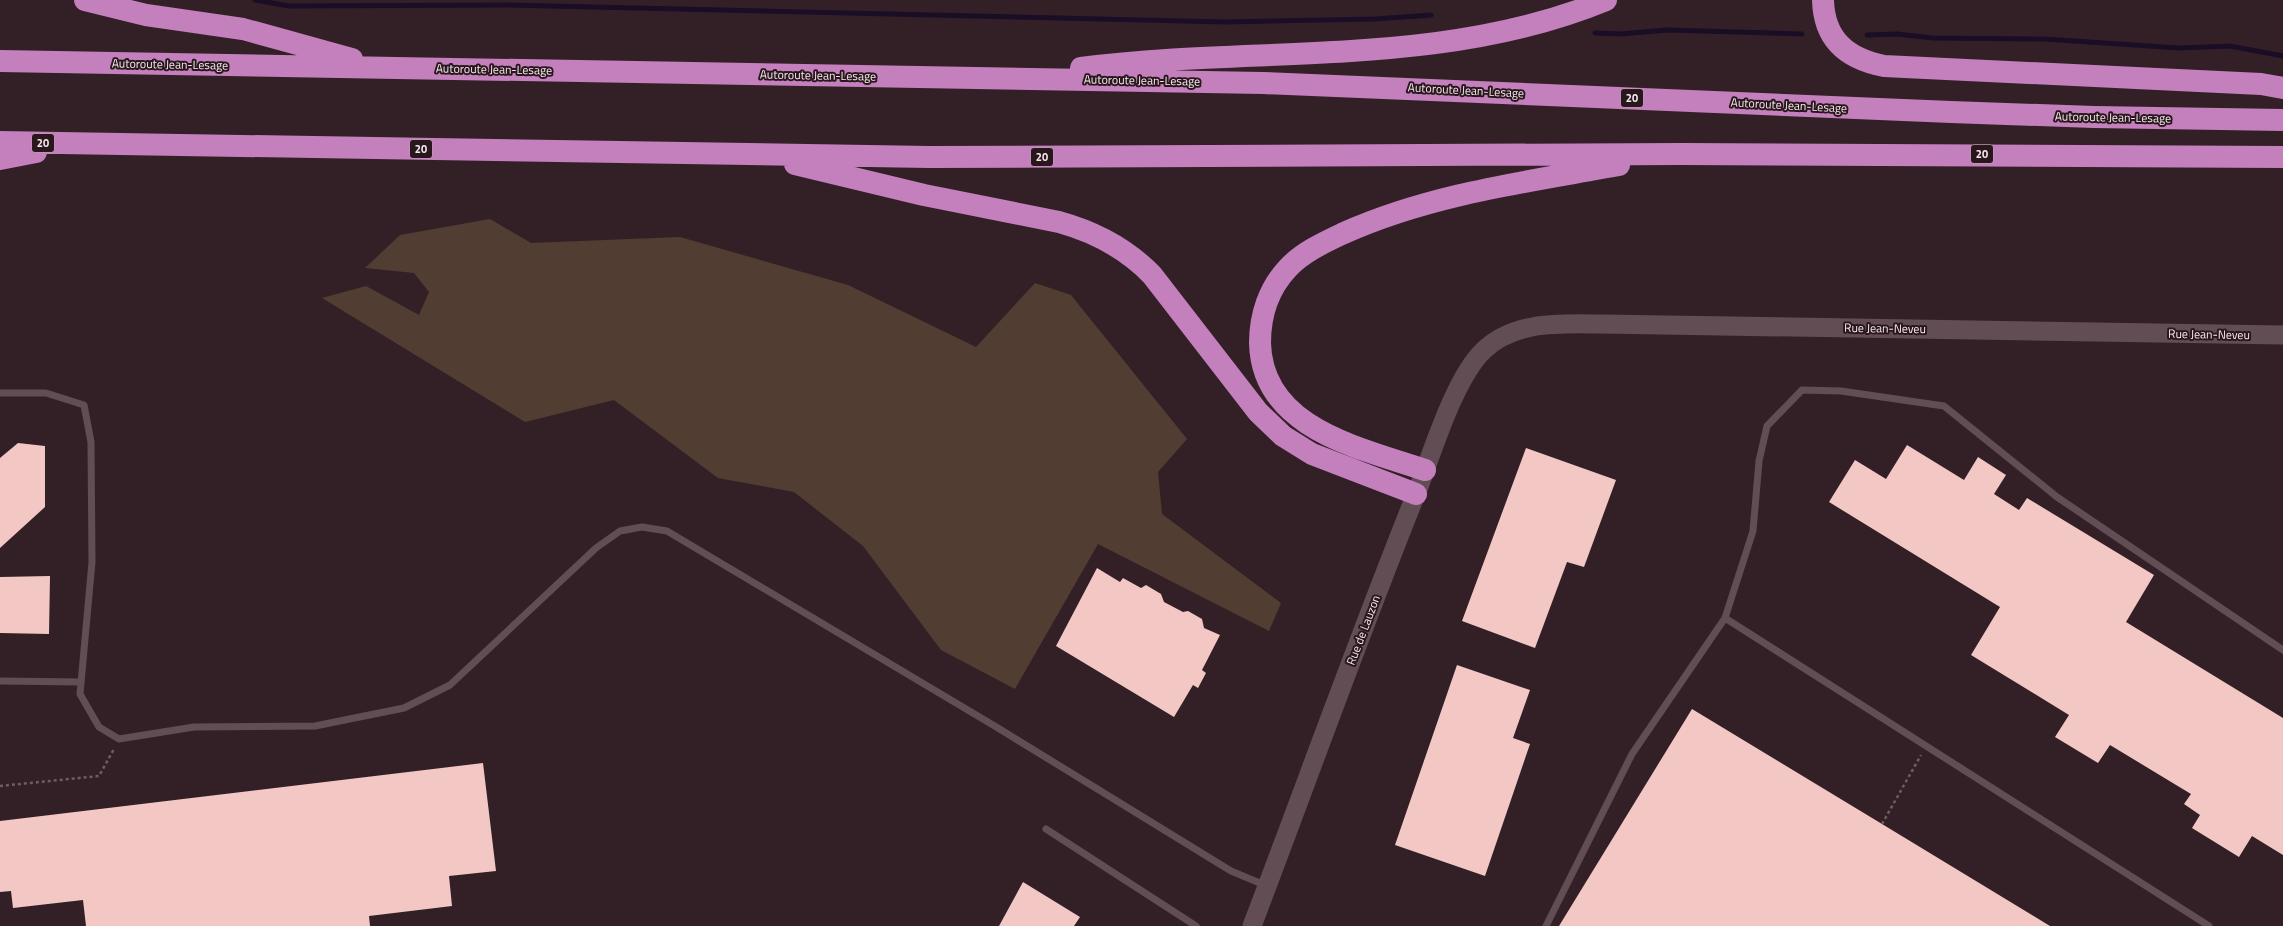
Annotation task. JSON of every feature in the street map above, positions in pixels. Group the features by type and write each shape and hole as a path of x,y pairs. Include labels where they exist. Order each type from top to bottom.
{"highway":[{"path":"85,0 146,15 243,29 382,67"},
{"path":"1004,78 1140,60 1306,54 1452,42 1494,35 1540,24 1606,0"},
{"path":"1823,0 1827,24 1840,46 1859,59 1884,66 2261,84 2283,88"},
{"name":"Autoroute Jean-Lesage","path":"0,61 1348,85 1999,114 2283,120"},
{"name":"20","path":"0,142 944,157 1682,154 2283,157"},
{"path":"0,159 86,144"},
{"path":"1425,470 1326,434 1299,418 1279,397 1264,369 1260,339 1263,316 1269,295 1282,275 1296,261 1320,245 1368,223 1406,209 1474,191 1682,154"},
{"path":"755,155 924,195 1059,222 1079,228 1106,240 1130,255 1152,275 1255,408 1283,436 1312,454 1416,494"}],"street":[{"name":"Rue Jean-Neveu","path":"1491,344 1506,334 1534,326 1602,324 2283,335"},
{"name":"Rue de Lauzon","path":"1252,926 1425,470 1464,378 1477,358 1491,344"}],"lane":[{"path":"1546,926 1632,754 1725,618 1753,531 1759,461 1767,426 1802,390 1841,390 1944,406 2057,497 2283,650"},
{"path":"0,393 46,393 84,405 91,442 92,562 80,694 99,727 119,739 194,727 316,726 404,708 450,685 596,548 620,531 642,528 667,531 998,728 1231,871 1267,886"},
{"path":"1725,618 2210,926"},
{"path":"0,681 81,682"},
{"path":"1046,829 1196,926"}],"path":[{"path":"0,786 99,776 119,739"},
{"path":"1882,824 1927,746"}],"shaded area":[{"path":"490,219 531,243 680,237 848,285 976,347 1035,283 1071,295 1187,439 1158,472 1162,514 1281,603 1269,631 1098,544 1015,689 941,650 863,546 794,492 718,478 614,400 525,422 322,298 366,286 419,315 429,292 414,273 365,268 400,235"}],"building":[{"path":"18,443 45,446 45,507 0,548 0,458"},
{"path":"1907,445 1964,480 1978,457 2006,475 1994,494 2019,510 2027,498 2154,575 2126,622 2283,718 2283,855 2252,836 2239,857 2192,828 2200,815 2184,804 2191,794 2110,745 2098,763 2055,737 2069,715 1971,655 2000,607 1829,502 1855,460 1886,479"},
{"path":"1526,448 1616,480 1584,567 1567,562 1535,648 1462,621"},
{"path":"1097,568 1120,582 1123,578 1141,588 1146,585 1161,594 1164,602 1183,612 1188,611 1202,619 1204,628 1220,635 1202,670 1206,673 1198,688 1193,685 1174,717 1056,646"},
{"path":"50,576 49,634 0,633 0,577"},
{"path":"1457,665 1530,690 1513,738 1530,744 1485,876 1395,845"},
{"path":"1692,709 1882,824 2050,926 1559,926"},
{"path":"483,763 496,871 449,876 452,906 369,916 370,926 86,926 83,900 13,908 11,891 0,892 0,821"},
{"path":"1023,882 1080,917 1074,926 999,926"}],"waterway":[{"path":"255,0 289,6 508,5 1226,22 1375,19 1431,15"},
{"path":"1595,33 1620,34 1667,30 1802,34"},
{"path":"1867,35 1897,34 1933,38 2044,39 2179,48 2230,46 2283,56"}]}
